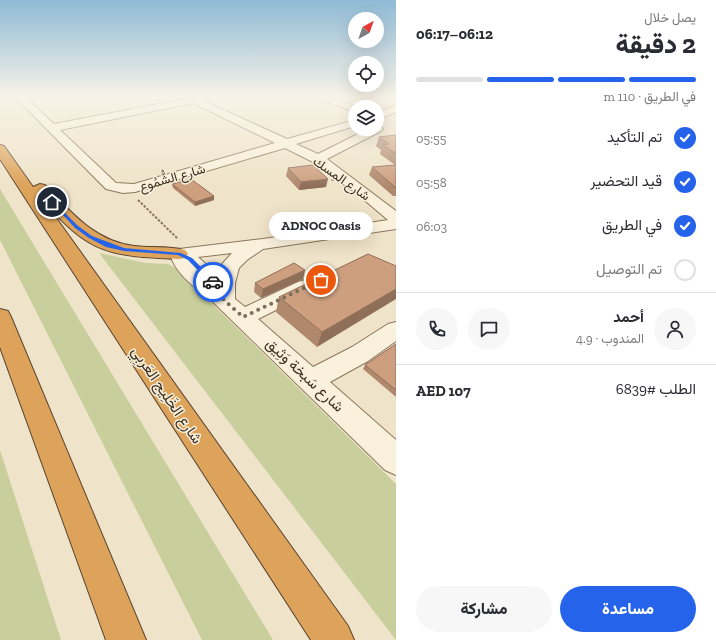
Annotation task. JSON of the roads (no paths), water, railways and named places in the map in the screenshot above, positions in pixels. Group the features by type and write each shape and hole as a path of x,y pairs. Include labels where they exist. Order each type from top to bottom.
{"highway":[{"path":"0,148 77,227 91,237 108,245 124,250 186,253"},
{"name":"شارع الخَلِيج العَربِي","path":"0,148 334,640"},
{"path":"0,317 126,640"}],"street":[{"path":"52,128 57,127"},
{"name":"شارع المِسك","path":"249,127 318,159 361,190 396,219"},
{"name":"شارع الشُّمُوع","path":"52,128 111,186 126,189 134,188 342,127"},
{"path":"318,159 363,136"},
{"path":"186,253 263,244 396,224"},
{"path":"220,296 225,276 231,266 239,257 263,244"},
{"name":"شارع سَبخة وَثِيق","path":"186,253 213,282 220,296 312,380 396,460"},
{"path":"243,317 319,281"},
{"path":"312,380 381,346"}],"place":[{"name":"ADNOC Oasis","path":"321,280"}]}
